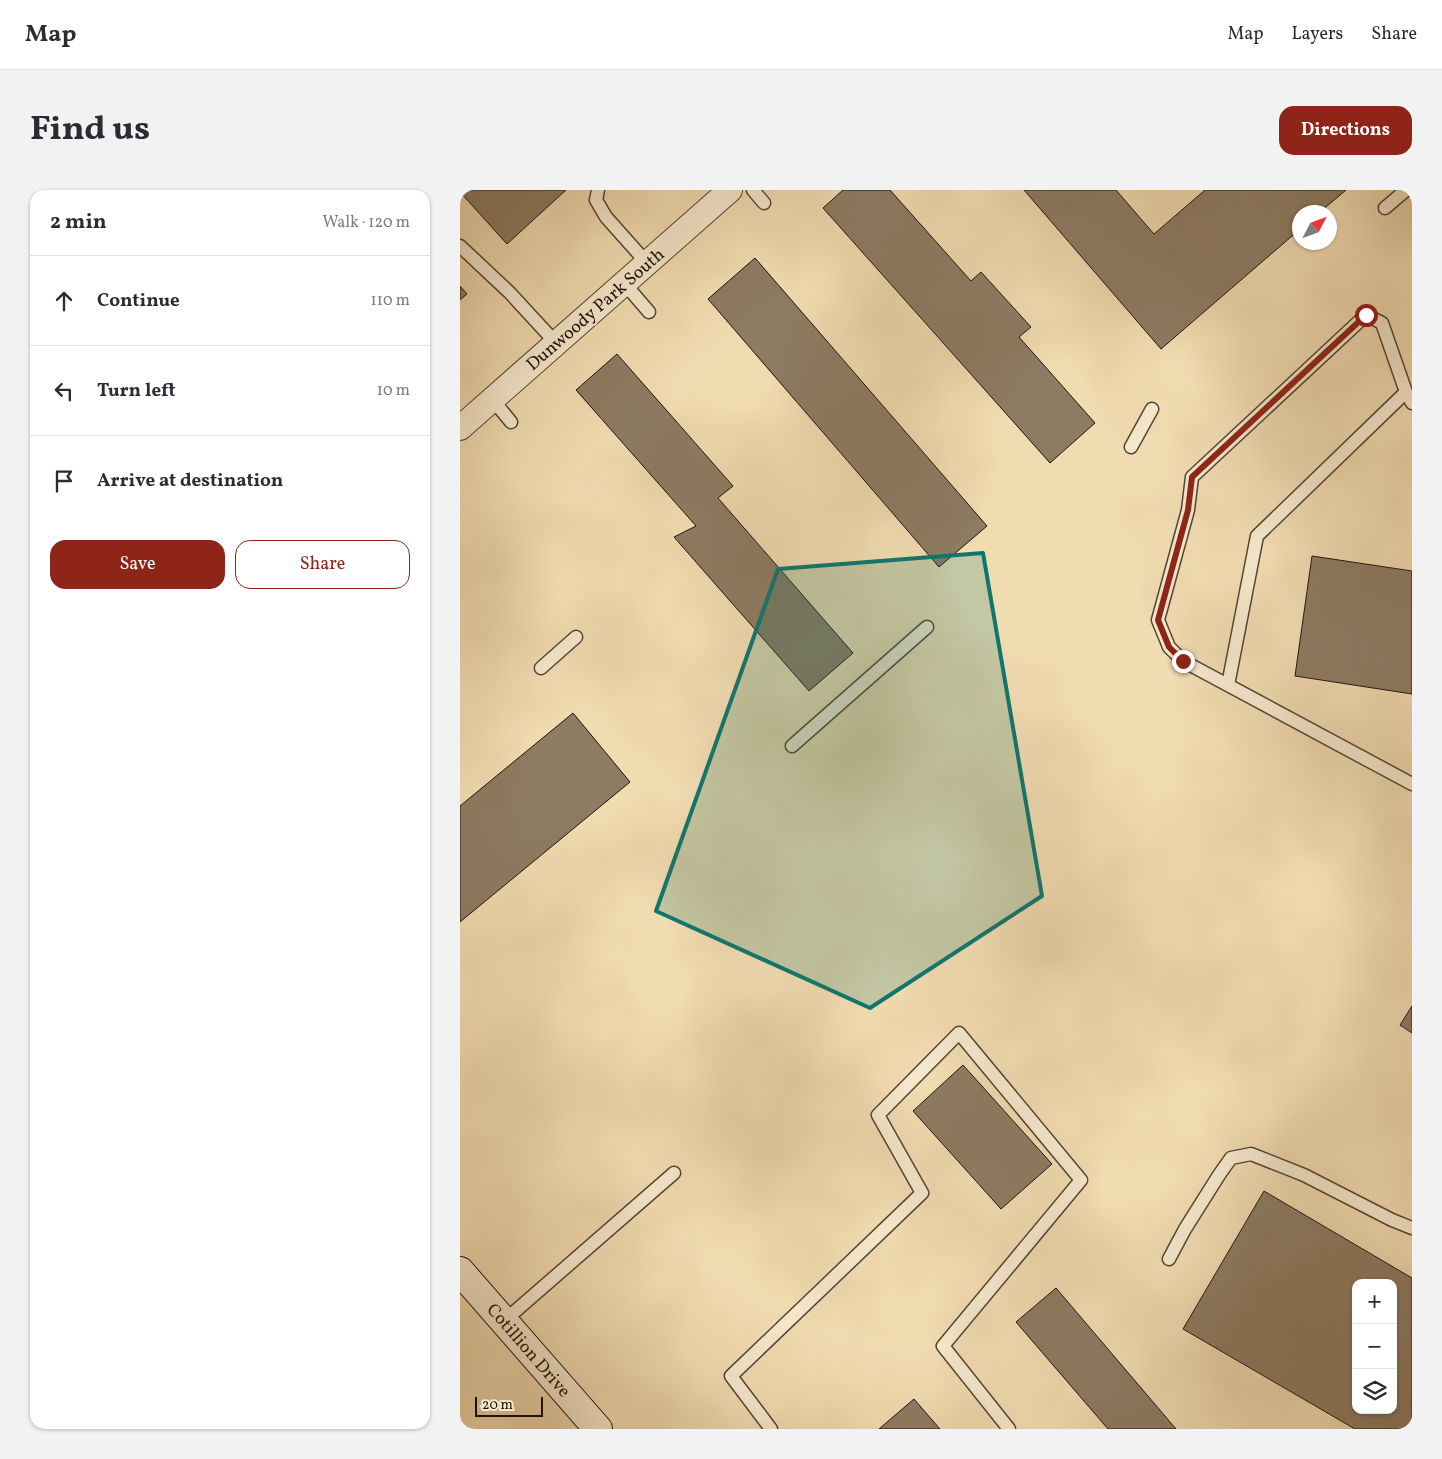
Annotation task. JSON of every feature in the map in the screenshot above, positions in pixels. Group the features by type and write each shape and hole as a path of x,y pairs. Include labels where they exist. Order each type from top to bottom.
{"street":[{"name":"Dunwoody Park South","path":"460,428 730,190"},
{"name":"Cotillion Drive","path":"460,1271 598,1429"}],"lane":[{"path":"598,190 596,200 606,217 647,263"},
{"path":"753,190 764,202"},
{"path":"1385,208 1406,190"},
{"path":"460,246 510,293 556,343"},
{"path":"624,283 649,312"},
{"path":"1228,685 1257,536 1409,397 1382,323 1366,315 1192,477 1188,510 1158,620 1169,647 1183,661 1412,784"},
{"path":"492,400 512,422"},
{"path":"1131,447 1152,408"},
{"path":"792,746 927,628"},
{"path":"541,668 576,637"},
{"path":"771,1429 731,1376 922,1193 878,1114 959,1033 1081,1180 943,1346 1009,1429"},
{"path":"1170,1260 1185,1229 1231,1158 1251,1154 1304,1175 1392,1220 1412,1228"},
{"path":"504,1321 674,1173"}],"highlighted area":[{"path":"983,553 1042,896 870,1008 656,911 778,569"}],"building":[{"path":"460,190 566,190 507,244"},
{"path":"843,190 890,190 971,281 981,272 1031,327 1019,337 1095,423 1050,463 823,208"},
{"path":"1024,190 1116,190 1154,234 1205,190 1346,190 1328,205 1292,205 1292,236 1161,349"},
{"path":"755,258 987,526 939,567 708,299"},
{"path":"460,286 467,294 460,300"},
{"path":"617,354 733,486 718,498 853,653 809,691 674,537 696,526 576,390"},
{"path":"1312,556 1412,571 1412,694 1295,676"},
{"path":"573,713 630,782 460,922 460,806"},
{"path":"1412,1006 1412,1033 1400,1025"},
{"path":"963,1065 1052,1164 1001,1209 913,1111"},
{"path":"1264,1191 1412,1278 1412,1429 1355,1429 1183,1329"},
{"path":"1056,1288 1176,1429 1108,1429 1016,1322"},
{"path":"914,1399 940,1429 879,1429"}],"route":[{"path":"1183,661 1169,647 1158,620 1188,510 1192,477 1366,315"}]}
